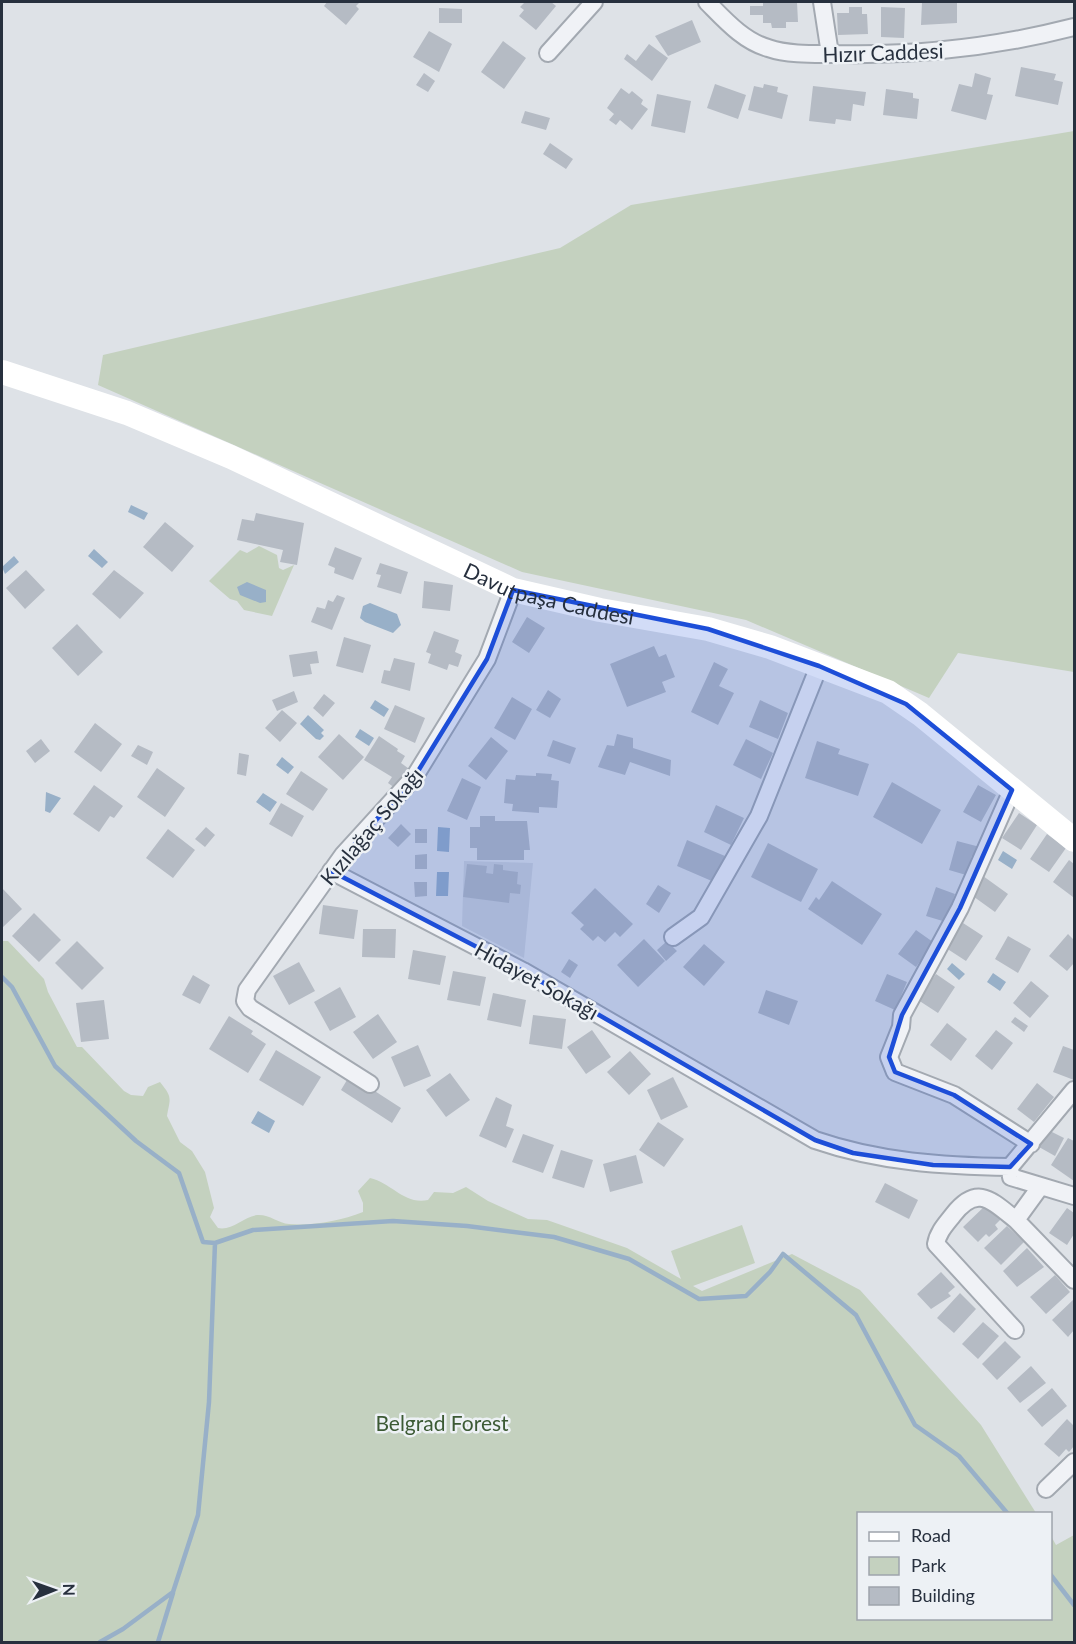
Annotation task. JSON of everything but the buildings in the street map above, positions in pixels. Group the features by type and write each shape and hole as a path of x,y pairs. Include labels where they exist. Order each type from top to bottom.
{"street":[{"path":"548,53 594,2"},
{"name":"Hızır Caddesi","path":"707,2 729,25 768,48 830,54 871,55 978,48 1074,27"},
{"path":"822,2 830,54"},
{"name":"Davutpaşa Caddesi","path":"2,372 118,410 179,435 513,590 600,610 708,629 819,666 897,698 1074,840"},
{"name":"Kızılağaç Sokağı","path":"370,1084 250,1008 245,1001 247,990 331,871 416,776 487,659 513,590"},
{"path":"673,937 701,917 759,816 819,666"},
{"path":"1012,789 960,908 902,1015 902,1027 889,1057 895,1072 954,1095 1031,1144"},
{"name":"Hidayet Sokağı","path":"331,871 523,971 815,1140 853,1153 933,1165 1010,1167"},
{"path":"1074,1090 1010,1167 1011,1177 1074,1196"},
{"path":"1016,1220 1040,1187"},
{"path":"1015,1330 936,1244 938,1235 964,1200 975,1197 991,1200 1016,1220 1074,1280"},
{"path":"1046,1489 1074,1461"}],"highlighted area":[{"path":"513,590 708,629 819,666 906,704 1012,790 960,908 902,1015 889,1057 895,1072 954,1095 1031,1144 1010,1167 933,1165 853,1153 815,1140 523,971 331,871 415,776 487,659"}],"shaded area":[{"path":"464,861 533,863 524,958 462,926"}],"green space":[{"path":"1074,131 1074,672 958,653 929,698 746,620 522,572 98,385 103,355 560,248 631,205"},
{"path":"259,546 277,555 279,568 283,570 294,565 272,616 244,610 237,601 230,599 209,581 240,550 247,553"},
{"name":"Belgrad Forest","path":"2,941 8,941 44,979 48,992 77,1047 82,1047 124,1091 131,1095 143,1096 148,1087 160,1082 164,1087 170,1098 167,1116 180,1142 192,1151 205,1172 214,1208 210,1217 218,1228 228,1228 257,1215 285,1223 307,1224 354,1215 363,1212 363,1203 358,1191 370,1178 385,1184 405,1197 420,1201 428,1200 434,1192 453,1193 466,1187 488,1201 528,1219 547,1220 627,1248 681,1279 671,1251 742,1225 755,1263 693,1286 702,1291 792,1254 860,1290 981,1425 1035,1512 857,1512 857,1620 1052,1620 1052,1538 1056,1545 1074,1535 1074,1642 2,1642"}],"water":[{"path":"131,505 148,513 144,520 128,512"},
{"path":"94,549 108,562 102,568 88,556"},
{"path":"14,556 19,562 5,574 2,567"},
{"path":"247,582 266,590 266,602 260,603 240,595 237,587"},
{"path":"370,603 397,614 401,625 393,633 365,622 360,618 363,606"},
{"path":"375,700 389,709 384,717 370,708"},
{"path":"308,715 324,730 321,733 324,736 320,740 300,724"},
{"path":"360,729 374,738 369,746 355,737"},
{"path":"282,757 294,767 288,774 276,765"},
{"path":"46,792 61,798 50,813 45,811"},
{"path":"263,793 277,802 270,812 256,802"},
{"path":"438,827 450,828 449,852 437,851"},
{"path":"1003,851 1017,860 1012,869 998,860"},
{"path":"437,872 449,872 448,896 436,896"},
{"path":"952,963 965,974 959,980 947,969"},
{"path":"993,973 1006,982 1000,991 987,982"},
{"path":"258,1111 275,1121 269,1133 251,1123"}],"waterway":[{"path":"2,977 12,987 55,1066 136,1141 179,1173 203,1242 215,1243 253,1230 393,1221 467,1226 554,1237 629,1259 699,1299 746,1296 770,1272 783,1254 856,1315 915,1425 959,1456 1006,1512"},
{"path":"100,1642 123,1629 173,1592 198,1515 209,1402 215,1243"},
{"path":"1052,1577 1074,1605"},
{"path":"158,1642 173,1593"}]}
